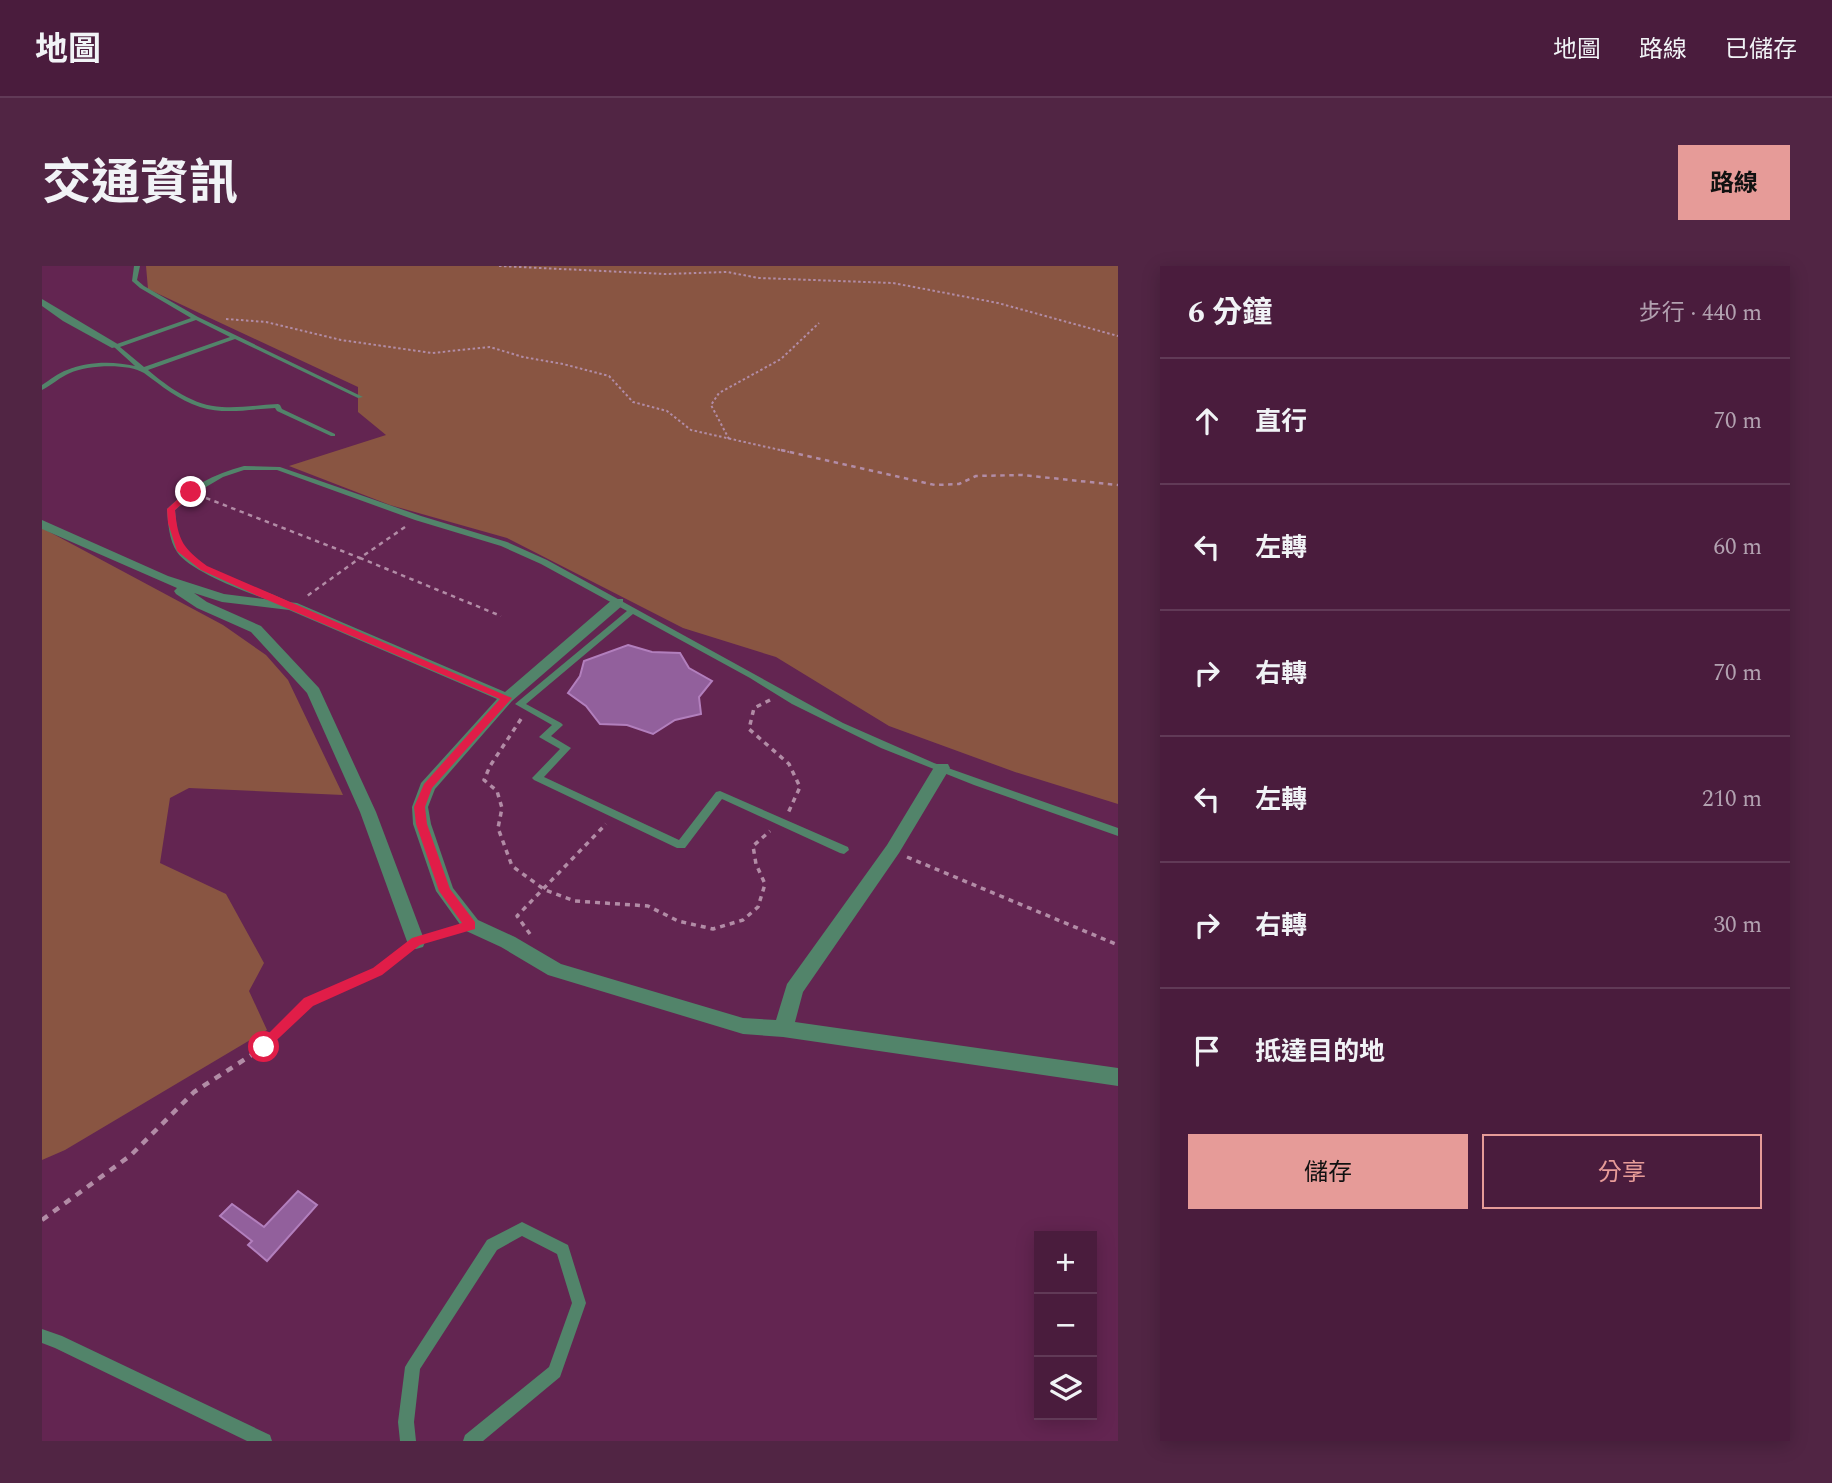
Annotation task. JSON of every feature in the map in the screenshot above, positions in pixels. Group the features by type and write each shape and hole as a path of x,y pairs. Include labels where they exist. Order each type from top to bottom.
{"street":[{"path":"42,302 66,319 116,346"},
{"path":"42,524 163,579 222,598 292,606 507,698"},
{"path":"163,579 202,605 256,629 314,691 368,812 416,942"},
{"path":"626,606 507,698 427,786 420,807 422,824 445,891 471,925 508,942 555,970 743,1026 783,1029 1118,1077"},
{"path":"783,1029 794,990 893,849 942,768"}],"lane":[{"path":"137,266 134,281 142,288 196,318 360,397"},
{"path":"196,318 116,346 143,370 195,404 220,409 278,406 279,410 333,435"},
{"path":"42,388 66,372 84,366 122,365 143,370 234,337"},
{"path":"292,606 204,568 181,551 172,523 171,509 191,492 220,475 244,468 278,468 418,518 505,544 626,606 754,676 781,694 906,755 1118,832"},
{"path":"626,606 520,704 558,725 544,737 566,748 537,778 681,845 720,794 845,850"},
{"path":"408,1441 406,1422 413,1367 492,1245 522,1229 563,1250 579,1303 555,1372 471,1441"},
{"path":"42,1336 57,1340 264,1441"}],"path":[{"path":"499,266 665,274 727,272 759,278 892,283 998,303 1118,336"},
{"path":"196,318 266,321 296,331 341,340 432,353 490,347 609,376 633,402 667,411 691,430 935,485 959,484 976,476 1022,475 1118,485"},
{"path":"729,439 711,405 719,393 781,359 819,323"},
{"path":"191,492 501,616"},
{"path":"292,606 418,518"},
{"path":"532,938 517,916 545,890 614,815"},
{"path":"893,849 938,871 1118,945"},
{"path":"42,1220 131,1155 194,1092 264,1047 308,1002 377,971 416,942 471,925"}],"shaded area":[{"path":"146,266 1118,266 1118,804 1015,772 889,726 776,657 683,628 507,538 390,505 289,466 386,435 358,412 358,387 148,289"},
{"path":"42,528 223,625 266,655 288,680 343,795 189,788 170,798 160,863 226,894 264,963 249,991 267,1030 65,1150 42,1160"}],"building":[{"path":"628,645 652,652 680,653 689,668 712,681 699,697 701,714 675,720 653,734 627,725 600,724 586,706 568,693 580,676 584,661"},
{"path":"298,1191 317,1205 267,1261 248,1245 252,1241 220,1216 232,1204 264,1227"}],"route":[{"path":"191,492 171,509 172,523 181,551 204,568 507,698 427,786 420,807 422,824 445,891 471,925 416,942 377,971 308,1002 264,1047"}]}
